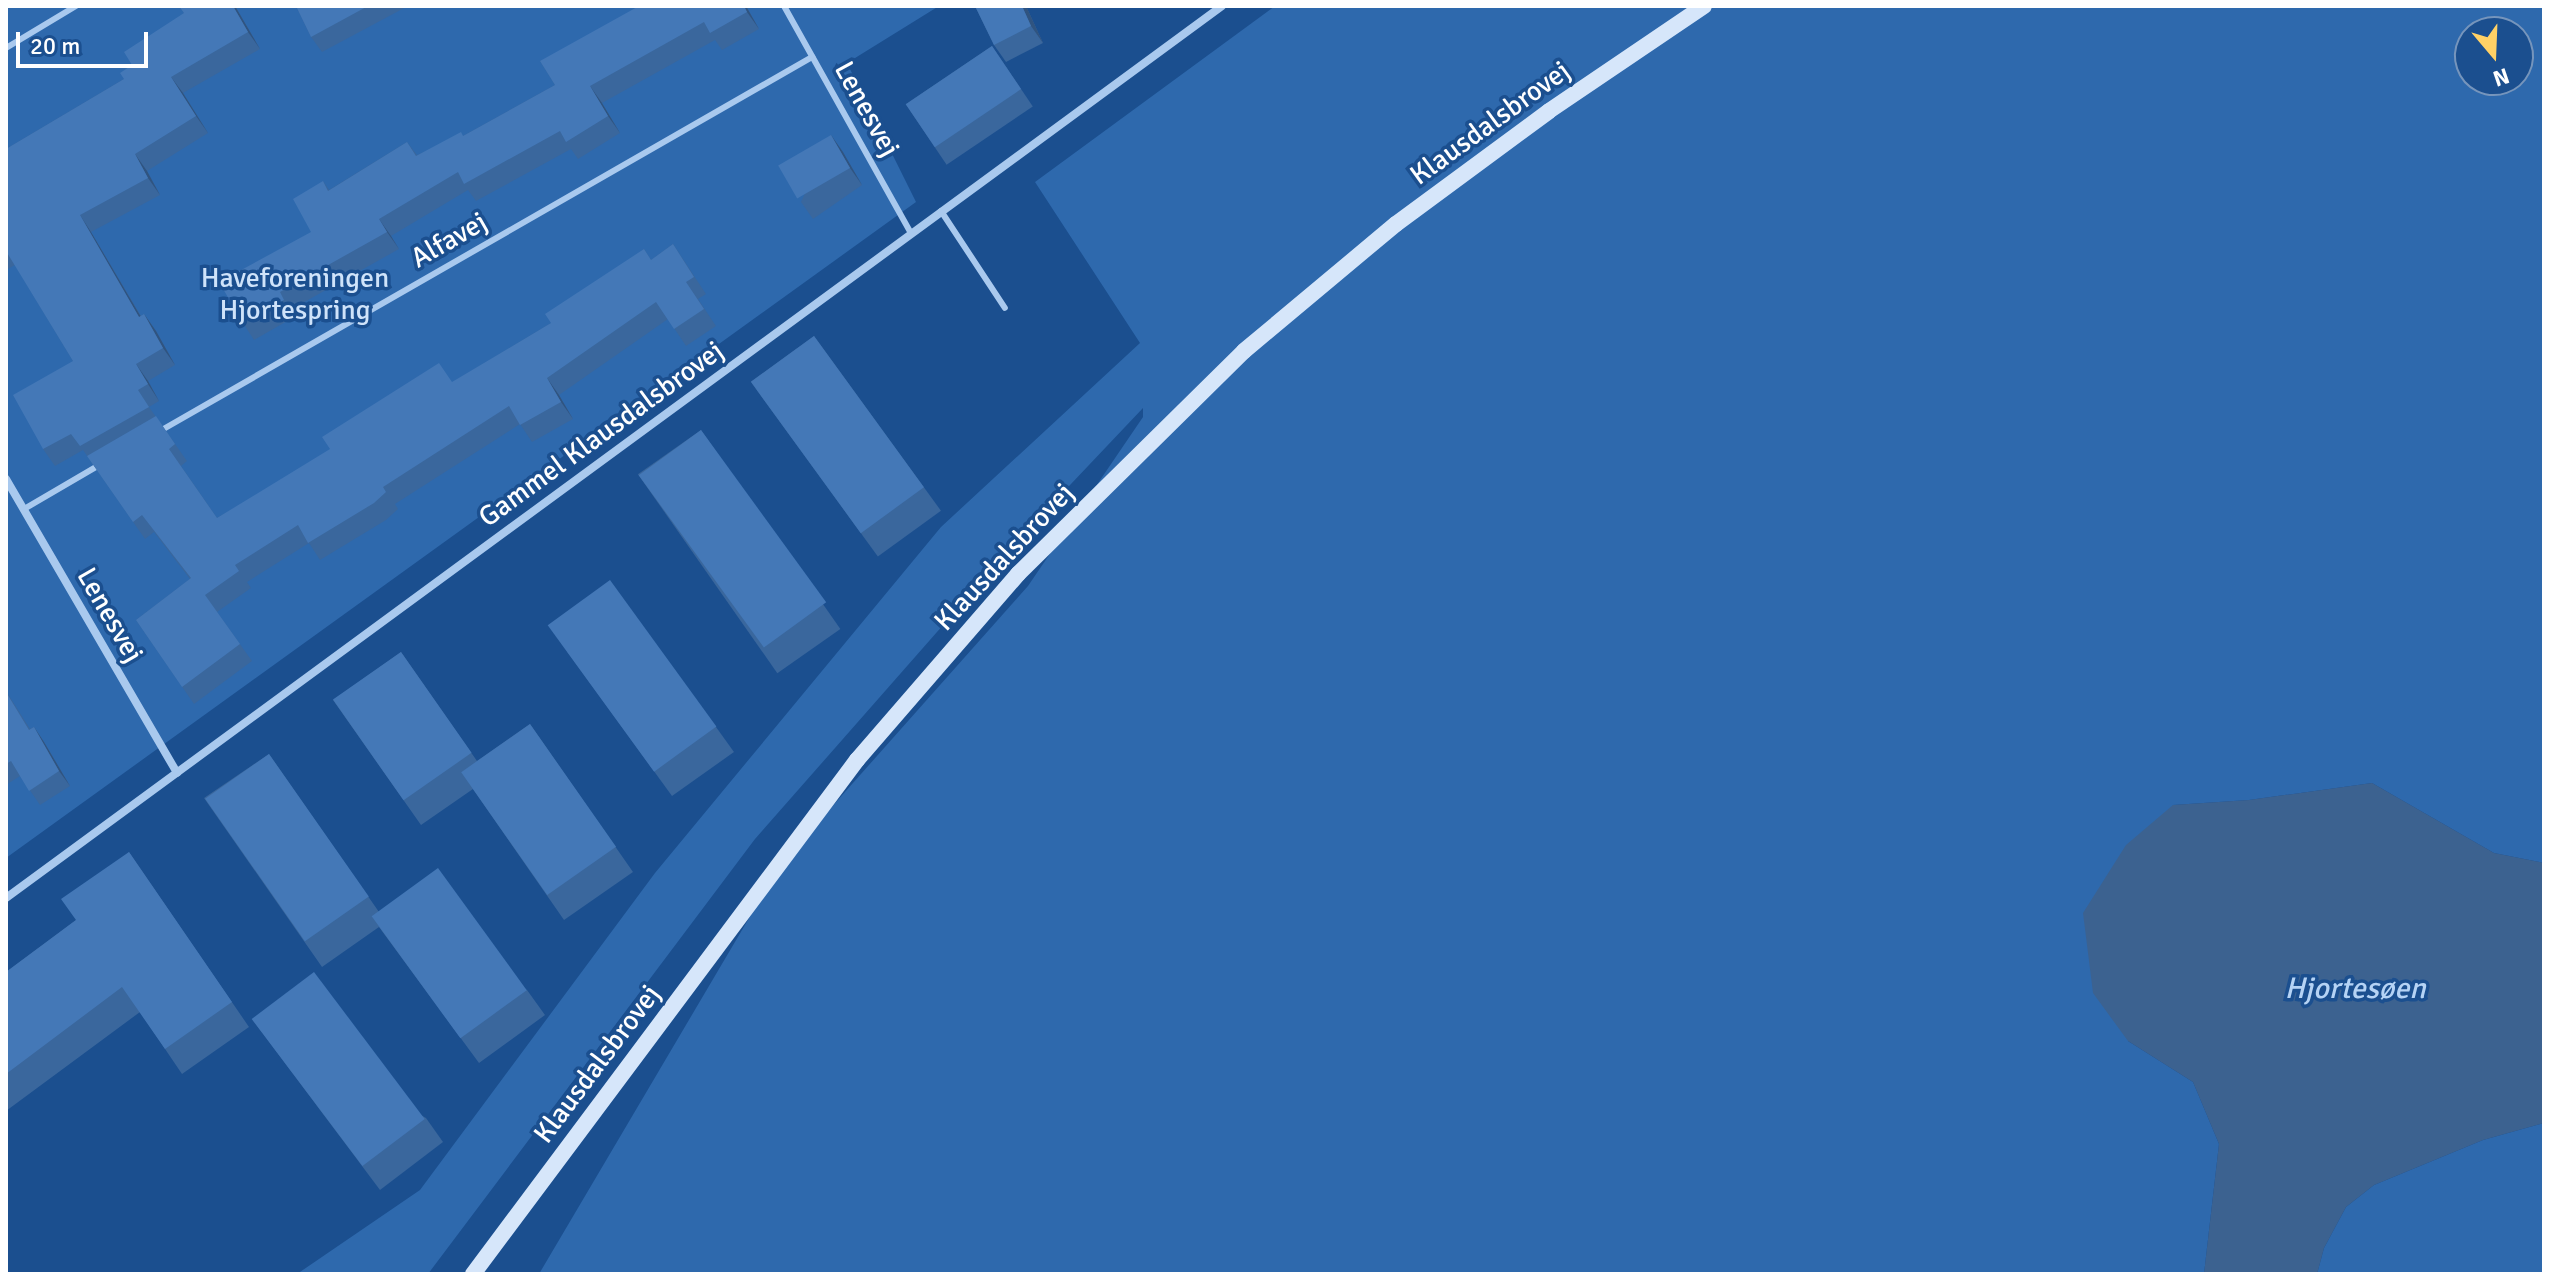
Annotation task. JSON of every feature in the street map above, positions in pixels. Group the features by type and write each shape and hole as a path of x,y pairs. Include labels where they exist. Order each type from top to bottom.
{"street":[{"name":"Gammel Klausdalsbrovej","path":"6,898 1222,6"},
{"name":"Klausdalsbrovej","path":"473,1274 857,760 1018,574 1244,351 1396,224 1549,111 1704,6"},
{"name":"Lenesvej","path":"6,479 177,773"}],"lane":[{"path":"6,48 76,6"},
{"name":"Lenesvej","path":"784,6 911,233"},
{"name":"Alfavej","path":"148,437 812,57"},
{"path":"941,211 1005,308"},
{"path":"24,509 107,461"}],"green space":[{"name":"Haveforeningen Hjortespring","path":"6,6 939,6 847,63 916,202 6,858"},
{"path":"1275,6 2544,6 2544,863 2494,853 2372,783 2249,800 2173,805 2128,1041 2193,1082 2219,1144 2204,1274 539,1274 781,864 1028,586 1143,417 1143,408 1017,541 755,839 428,1274 297,1274 420,1190 655,873 941,527 1140,343 1035,182"},
{"path":"2544,1123 2544,1274 2317,1274 2324,1248 2346,1207 2374,1185 2483,1140"}],"water":[{"name":"Hjortesøen","path":"2372,783 2494,853 2544,863 2544,1123 2483,1140 2374,1185 2346,1207 2324,1248 2317,1274 2204,1274 2219,1144 2193,1082 2128,1041 2093,993 2083,913 2126,845 2173,805 2249,800"}],"building":[{"path":"179,6 233,6 248,32 171,77 196,116 135,154 148,178 80,215 139,317 144,314 163,348 136,364 148,384 138,390 149,407 80,446 71,434 43,449 13,395 73,361 6,251 6,149 124,79 120,73 132,65 124,52 184,13"},
{"path":"296,6 368,6 311,37"},
{"path":"639,6 744,6 747,12 710,33 704,22 590,86 608,116 566,142 560,131 464,184 458,172 379,219 387,232 280,292 284,300 243,323 219,282 311,232 293,199 323,181 328,191 407,142 416,156 461,132 463,136 555,85 540,61"},
{"path":"975,6 1022,6 1031,26 994,45"},
{"path":"992,46 1021,89 935,147 906,104"},
{"path":"831,135 850,168 797,198 778,166"},
{"path":"673,244 694,277 686,282 704,309 674,329 656,302 547,378 561,402 520,425 509,406 383,487 386,492 374,503 308,543 298,525 235,565 239,571 205,595 240,644 182,687 136,620 191,578 142,515 133,522 87,456 156,416 175,444 169,449 217,518 330,449 322,437 439,363 452,382 551,323 545,314 644,249 651,260"},
{"path":"814,336 924,487 861,533 751,382"},
{"path":"701,430 826,602 764,648 639,475"},
{"path":"610,580 716,726 654,772 548,625"},
{"path":"401,652 472,753 404,800 333,700"},
{"path":"6,692 29,730 34,727 59,771 29,791 11,761 6,764"},
{"path":"530,724 616,847 547,895 461,772"},
{"path":"269,754 369,897 305,941 205,799"},
{"path":"129,852 232,1002 165,1049 122,987 6,1074 6,972 76,920 61,899"},
{"path":"438,868 527,990 460,1038 372,916"},
{"path":"314,972 425,1119 362,1166 252,1019"}]}
